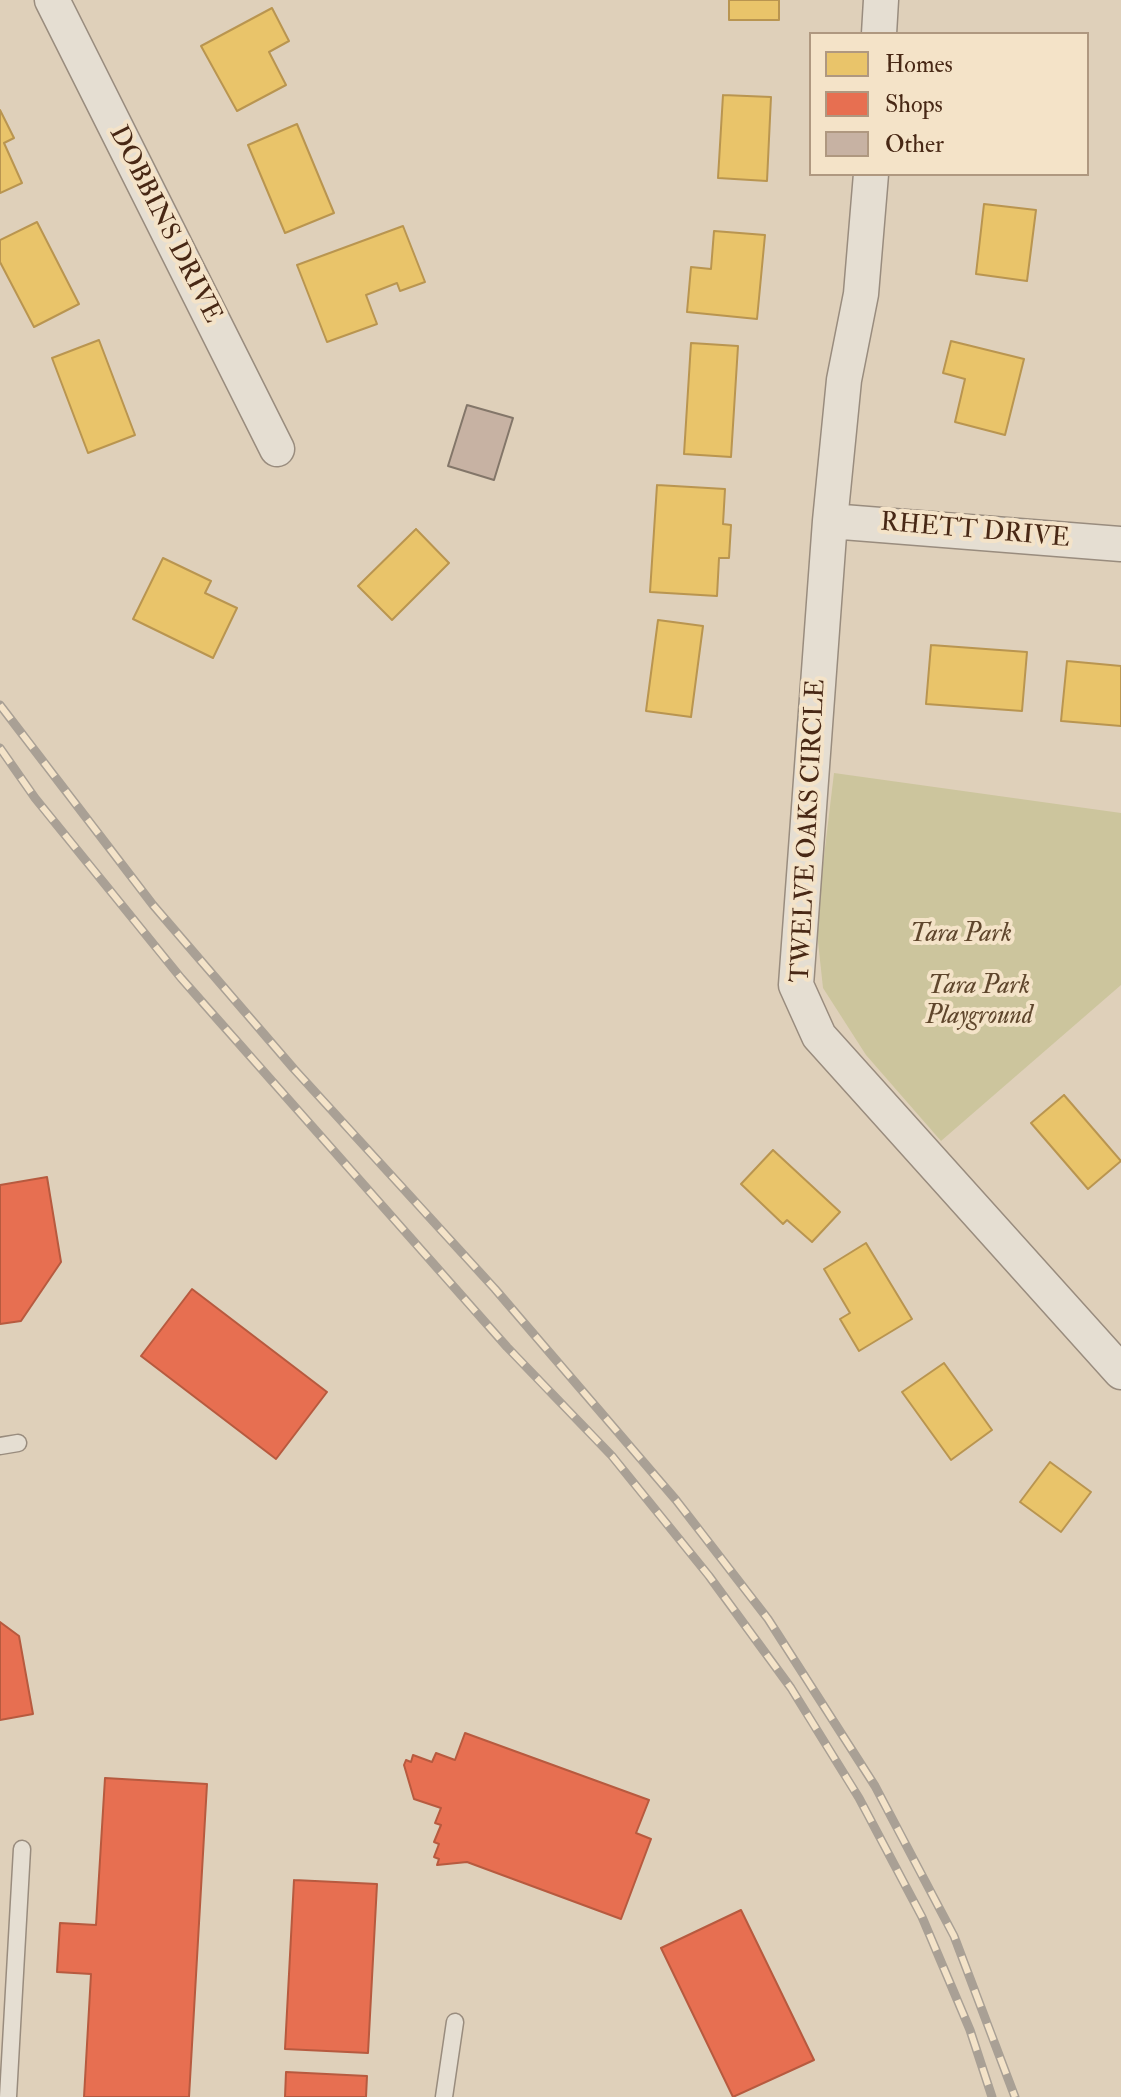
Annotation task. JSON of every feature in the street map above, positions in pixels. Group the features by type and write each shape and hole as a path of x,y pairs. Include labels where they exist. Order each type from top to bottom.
{"street":[{"name":"DOBBINS DRIVE","path":"52,0 277,449"},
{"path":"879,32 881,0"},
{"name":"TWELVE OAKS CIRCLE","path":"871,176 861,294 844,380 830,521 796,985 819,1036 1121,1372"},
{"name":"RHETT DRIVE","path":"830,521 1121,544"}],"lane":[{"path":"0,1446 18,1443"},
{"path":"8,2097 22,1849"},
{"path":"444,2097 455,2022"}],"green space":[{"name":"Tara Park","path":"834,773 1121,813 1121,985 941,1141 866,1055 823,988 816,923"}],"building: Homes":[{"path":"729,0 779,0 779,20 729,20"},
{"path":"272,8 289,41 269,52 286,85 237,111 201,46"},
{"path":"723,95 771,97 767,181 718,178"},
{"path":"0,110 14,138 4,143 22,183 0,193"},
{"path":"297,124 334,213 285,233 248,145"},
{"path":"984,204 1036,210 1027,281 976,274"},
{"path":"37,222 79,304 34,327 0,262 0,240"},
{"path":"403,226 425,282 400,291 397,283 366,295 377,324 327,342 297,265"},
{"path":"714,231 765,235 757,319 687,312 691,267 711,269"},
{"path":"99,340 135,435 88,453 52,358"},
{"path":"951,341 1024,359 1005,435 955,422 965,379 943,373"},
{"path":"691,343 738,346 731,457 684,454"},
{"path":"657,485 725,489 723,524 731,525 729,558 719,558 717,596 650,592"},
{"path":"416,529 449,563 392,620 358,586"},
{"path":"163,558 211,581 205,593 237,608 213,658 133,619"},
{"path":"658,620 703,626 691,717 646,711"},
{"path":"931,645 1027,652 1022,711 926,704"},
{"path":"1067,661 1121,666 1121,726 1061,721"},
{"path":"1064,1095 1121,1161 1088,1189 1031,1123"},
{"path":"773,1150 840,1212 812,1242 787,1220 783,1224 741,1184"},
{"path":"866,1243 912,1319 859,1351 840,1319 850,1313 824,1269"},
{"path":"944,1363 992,1430 951,1460 902,1392"},
{"path":"1050,1462 1091,1492 1061,1532 1020,1502"}],"building: Shops":[{"path":"47,1177 61,1262 21,1321 0,1324 0,1185"},
{"path":"192,1289 327,1392 276,1459 141,1356"},
{"path":"0,1622 19,1636 33,1714 0,1720"},
{"path":"465,1733 649,1800 636,1833 651,1839 621,1919 467,1862 437,1865 439,1859 434,1857 439,1844 434,1842 441,1825 435,1823 441,1808 414,1799 404,1765 406,1760 411,1762 413,1755 432,1762 436,1753 455,1760"},
{"path":"105,1778 207,1784 189,2097 84,2097 91,1974 57,1972 60,1923 96,1925"},
{"path":"294,1880 377,1884 368,2053 285,2049"},
{"path":"741,1910 814,2060 733,2097 661,1948"},
{"path":"286,2072 367,2076 366,2097 285,2097"}],"building: Other":[{"path":"467,405 513,418 494,480 448,466"}],"railway":[{"path":"0,705 153,905 294,1069 495,1289 676,1500 768,1619 875,1786 954,1936 1015,2097"},
{"path":"0,748 35,798 181,978 507,1347 612,1456 709,1576 791,1688 859,1798 922,1917 970,2030 992,2097"}],"park label":[{"name":"Tara Park Playground","path":"979,1002"}]}
